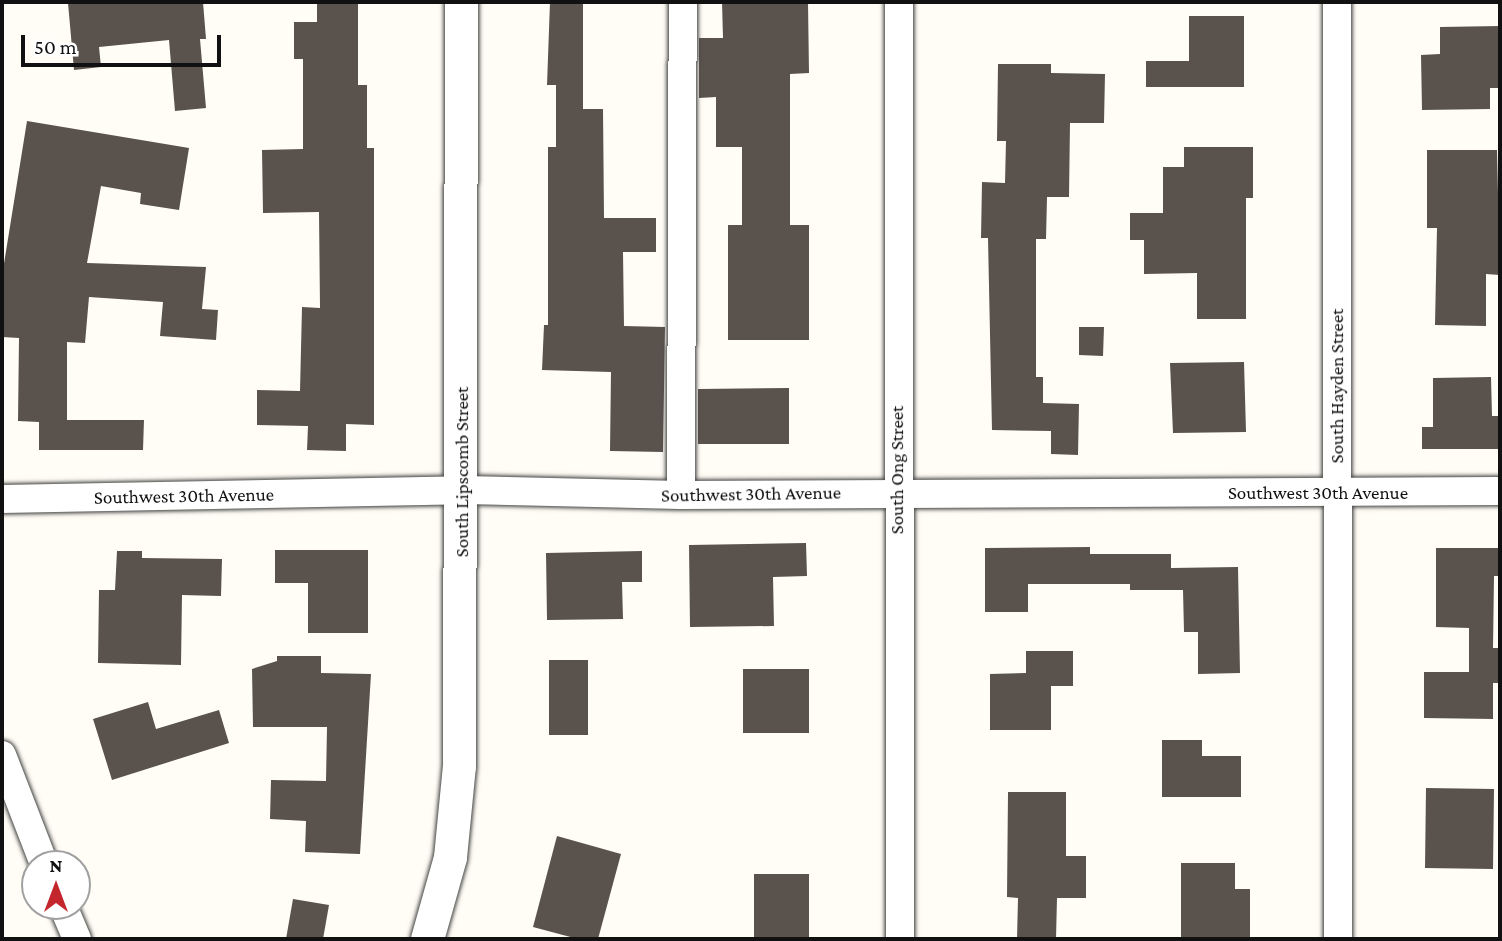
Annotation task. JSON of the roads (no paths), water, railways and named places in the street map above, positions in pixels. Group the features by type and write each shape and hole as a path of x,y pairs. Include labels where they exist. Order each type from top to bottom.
{"street":[{"name":"South Lipscomb Street","path":"427,939 450,857 459,766 463,490 461,2"},
{"path":"681,495 683,2"},
{"name":"South Ong Street","path":"899,2 897,492 900,939"},
{"name":"South Hayden Street","path":"1337,2 1338,939"},
{"name":"Southwest 30th Avenue","path":"2,499 463,490 681,495 1500,491"},
{"path":"2,755 39,850"},
{"path":"69,920 77,939"}]}
